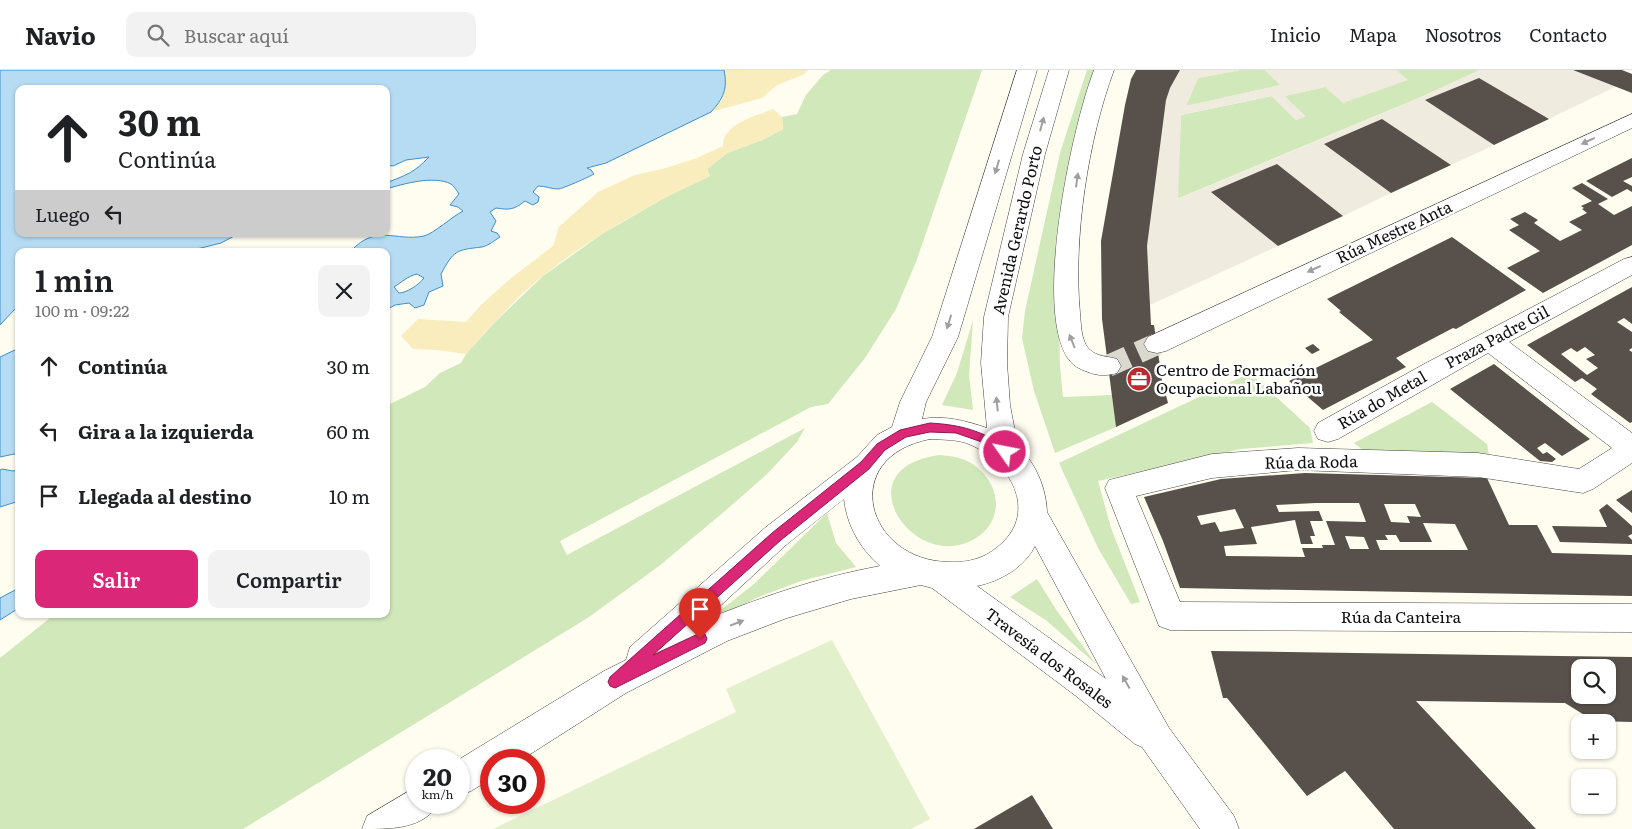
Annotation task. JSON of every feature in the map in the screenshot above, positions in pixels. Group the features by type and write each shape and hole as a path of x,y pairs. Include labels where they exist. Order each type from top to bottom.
{"street":[{"name":"Avenida Gerardo Porto","path":"904,434 913,402 944,337 1027,70"},
{"name":"Avenida Gerardo Porto","path":"1005,452 997,406 994,363 996,317 1034,154 1059,70"},
{"path":"1104,70 1098,82 1081,155 1067,250 1067,302 1069,333 1076,351 1092,364 1100,367 1108,366"},
{"name":"Rúa Mestre Anta","path":"1156,344 1632,120"},
{"name":"Praza Padre Gil","path":"1435,370 1632,265"},
{"path":"1490,341 1632,448"},
{"name":"Rúa do Metal","path":"1328,430 1435,370"},
{"path":"470,772 615,682 717,630 787,604 851,585 930,575 968,576 994,568 1014,554 1027,536 1033,514 1032,491 1021,470 1005,452 983,437 956,429 930,428 904,434 881,447 865,466 776,536 615,682"},
{"name":"Rúa da Roda","path":"1170,616 1119,488 1212,466 1298,459 1478,465 1583,481 1632,448"},
{"path":"865,466 857,489 860,514 872,538 892,559 930,575"},
{"name":"Travesía dos Rosales","path":"1033,514 1158,740 1221,829"},
{"name":"Travesía dos Rosales","path":"930,575 1088,685 1158,740"},
{"name":"Rúa da Canteira","path":"1170,616 1632,618"},
{"path":"380,829 405,813"}],"green space":[{"path":"831,70 982,70 916,262 896,309 865,358 828,404 811,407 560,541 567,555 805,428 797,442 767,474 659,566 589,617 243,829 0,829 0,658 50,618 390,618 390,404 425,387 440,373 461,363 466,354 496,321 543,276 602,234 666,197 710,176 707,169 727,153 762,140 783,129 782,117 797,114 806,95 823,75"},
{"path":"1087,70 1098,70 1059,316 1060,366 1063,397 1112,395 1116,427 1055,453 1034,391 1022,338 1025,311 1060,153"},
{"path":"1240,70 1265,70 1281,85 1186,106 1198,78"},
{"path":"1396,70 1480,70 1421,97 1177,199 1181,115 1272,96 1296,120 1305,116 1284,96 1325,87 1407,80"},
{"path":"973,320 969,375 973,410 942,405 957,373"},
{"path":"1250,373 1310,428 1313,443 1241,449 1098,481 1111,528 1140,602 1131,604 1098,548 1059,463"},
{"path":"1432,402 1487,444 1489,455 1364,451 1354,443"},
{"path":"940,455 962,459 979,469 987,477 995,497 996,508 988,527 979,536 956,546 933,544 913,533 898,517 891,498 894,479 910,464"},
{"path":"827,513 836,543 856,567 801,581 756,598 693,632 754,584"},
{"path":"1037,579 1057,611 1096,664 1047,621 1010,597"},
{"path":"832,640 930,819 911,829 493,829 524,814 545,814 545,804 736,712 726,689"}],"sand":[{"path":"724,70 809,70 803,75 777,85 762,98 711,112 722,100"},
{"path":"773,109 782,117 783,129 762,140 727,153 707,169 710,176 667,197 603,233 563,260 523,293 466,354 413,349 401,336 418,319 466,322 481,305 510,279 553,246 559,227 598,192 635,175 697,158 723,146 724,138 734,126"}],"shaded area":[{"path":"1180,70 1240,70 1198,78 1186,106 1280,85 1265,70 1396,70 1408,80 1343,103 1325,87 1285,96 1305,117 1296,120 1271,96 1181,115 1178,199 1421,97 1480,70 1572,70 1617,86 1549,119 1479,78 1425,100 1494,145 1451,165 1382,119 1324,144 1391,193 1343,216 1277,164 1212,192 1278,246 1150,305 1147,246 1154,183 1166,100"}],"water":[{"path":"0,70 724,70 724,93 719,103 711,112 606,163 587,168 594,174 576,183 558,189 538,186 533,192 539,197 538,202 533,205 525,201 511,209 496,208 490,212 496,221 491,231 497,233 500,237 489,244 466,249 453,256 441,274 443,286 429,292 424,305 415,308 409,303 390,308 390,248 354,248 360,243 374,237 424,236 463,211 458,207 450,205 459,194 452,185 444,181 418,181 390,188 390,181 419,167 429,157 406,160 390,166 390,85 15,85 15,237 232,237 221,243 201,248 15,248 15,309 0,325","holes":["417,274 424,278 402,293 399,293 394,287"]},
{"path":"15,350 15,454 0,457 0,357"},
{"path":"0,470 15,471 15,502 0,507"},
{"path":"15,590 15,611 0,620 0,598"}],"building":[{"path":"1136,70 1180,70 1166,100 1147,246 1151,325 1154,325 1162,380 1168,403 1116,427 1102,319 1101,241 1125,105 1131,79"},
{"path":"1573,70 1622,70 1632,74 1632,93"},
{"path":"1479,78 1549,119 1494,145 1425,100"},
{"path":"1382,119 1451,165 1391,193 1324,144"},
{"path":"1632,158 1632,177 1623,181 1632,186 1632,192 1627,189 1612,197 1586,181"},
{"path":"1277,164 1343,216 1278,246 1211,192"},
{"path":"1582,183 1608,199 1598,204 1614,215 1632,206 1632,245 1543,293 1507,268 1540,251 1509,230 1519,225 1510,219 1525,212 1538,220 1534,223 1560,241 1582,230 1569,222 1587,213 1581,206 1592,201 1572,188"},
{"path":"1452,237 1526,290 1456,329 1453,328 1396,358 1406,367 1323,410 1289,381 1373,340 1339,312 1341,311 1327,299"},
{"path":"1632,287 1632,324 1624,318 1617,322 1632,332 1632,348 1629,350 1632,352 1632,422 1630,423 1591,394 1597,389 1582,378 1575,382 1527,345","holes":["1585,347 1595,355 1586,359 1598,368 1587,375 1561,354 1571,348 1577,352"]},
{"path":"1313,344 1320,350 1312,354 1305,348"},
{"path":"1494,364 1590,439 1562,456 1545,443 1537,448 1543,454 1547,452 1556,459 1552,462 1540,461 1450,389"},
{"path":"1305,473 1487,478 1509,525 1537,525 1552,553 1632,555 1632,596 1180,588 1144,497 1221,479","holes":["1359,503 1366,522 1326,521 1335,545 1322,545 1323,548 1302,548 1305,557 1226,556 1224,546 1257,544 1251,527 1295,520 1301,544 1313,544 1310,536 1315,536 1310,521 1323,521 1319,511 1279,512 1276,505","1384,504 1415,504 1421,517 1407,516 1410,523 1391,522","1235,509 1244,528 1220,532 1215,522 1201,525 1197,516","1423,523 1455,524 1468,550 1380,550 1376,540 1388,540 1385,535 1396,535 1400,542 1432,542","1345,536 1364,537 1369,549 1350,549"]},
{"path":"1632,490 1632,513 1616,500"},
{"path":"1607,504 1632,526 1632,534 1628,536 1632,540 1632,544 1560,542 1552,526 1607,527 1599,510"},
{"path":"1211,651 1632,657 1632,722 1616,722 1616,714 1583,714 1565,703 1416,701 1536,829 1394,829 1345,771 1307,796 1227,698 1223,698"},
{"path":"1032,795 1053,829 974,829"}],"tunnel":[{"path":"1108,366 1157,344"}],"place":[{"name":"Centro de Formación Ocupacional Labañou","path":"1139,379"}],"route":[{"path":"700,639 615,682 776,536 865,466 881,447 904,434 930,428 956,429 983,437 1005,452"}]}
